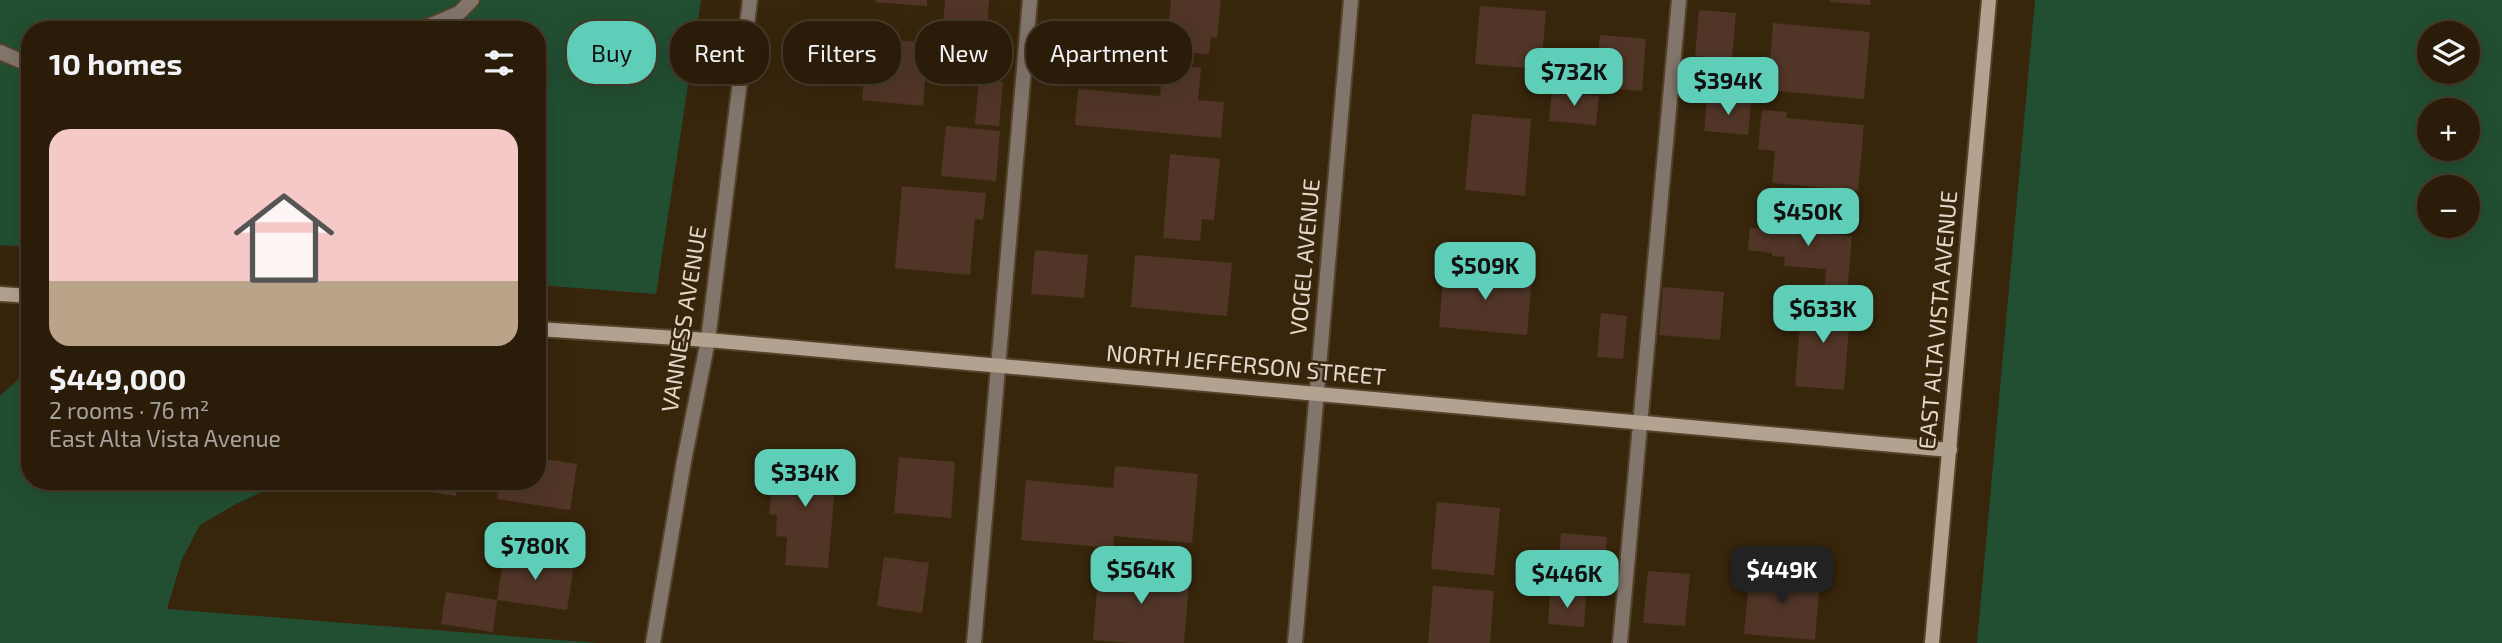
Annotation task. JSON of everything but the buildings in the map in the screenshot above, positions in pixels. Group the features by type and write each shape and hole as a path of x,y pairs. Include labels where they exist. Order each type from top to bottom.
{"street":[{"path":"441,21 459,13 472,0"},
{"name":"VANNESS AVENUE","path":"653,643 708,340 750,0"},
{"path":"974,643 1030,0"},
{"name":"VOGEL AVENUE","path":"1294,643 1351,0"},
{"path":"1620,643 1679,0"},
{"name":"EAST ALTA VISTA AVENUE","path":"1932,643 1989,0"},
{"path":"0,52 21,61"},
{"path":"0,294 21,295"},
{"name":"NORTH JEFFERSON STREET","path":"546,330 708,340 1950,450"}],"green space":[{"path":"0,0 701,0 698,21 670,21 670,84 688,84 656,294 546,286 546,21 21,21 21,246 0,245"},
{"path":"2035,0 2502,0 2502,643 1977,643"},
{"path":"21,377 21,490 266,490 200,525 182,559 167,609 598,643 0,643 0,396"}]}
